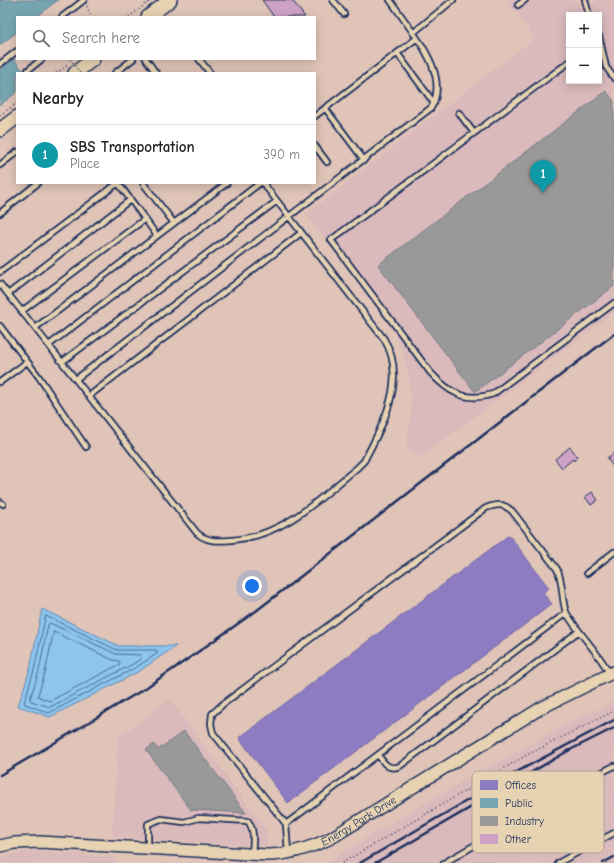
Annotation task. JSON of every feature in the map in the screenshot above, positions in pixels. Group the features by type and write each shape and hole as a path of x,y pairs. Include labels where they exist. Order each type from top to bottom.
{"main road":[{"path":"149,16 170,0"},
{"path":"76,72 92,60"},
{"path":"0,130 16,118"}],"street":[{"name":"Energy Park Drive","path":"0,846 14,843 34,842 275,855 310,848 331,838 541,708 612,673"}],"lane":[{"path":"63,16 84,0"},
{"path":"333,0 344,14"},
{"path":"76,379 428,112 434,103 437,87 435,74 425,50 390,0"},
{"path":"413,33 453,0"},
{"path":"518,5 525,0"},
{"path":"585,0 588,12"},
{"path":"316,115 417,38"},
{"path":"601,48 606,67 614,78"},
{"path":"0,64 16,52"},
{"path":"397,53 434,103"},
{"path":"28,70 41,60"},
{"path":"116,72 132,60"},
{"path":"147,60 155,72"},
{"path":"200,60 209,72"},
{"path":"566,64 331,240 430,372 449,390 463,396 484,397 493,394 614,303"},
{"path":"325,108 364,160"},
{"path":"459,113 474,133"},
{"path":"316,147 327,162"},
{"path":"0,165 16,153"},
{"path":"0,213 37,184"},
{"path":"0,272 117,184"},
{"path":"119,184 157,236"},
{"path":"144,184 174,223"},
{"path":"36,328 225,184"},
{"path":"48,345 261,184"},
{"path":"0,284 200,536 223,541 250,538 276,529 295,518 364,461 390,402 394,378 392,356 384,339 263,184"},
{"path":"8,294 130,200"},
{"path":"62,362 277,201"},
{"path":"22,311 145,220"},
{"path":"89,396 301,233"},
{"path":"0,326 86,447"},
{"path":"0,382 27,362"},
{"path":"288,853 286,824 213,733 211,724 212,714 223,704 486,508 495,504 506,506 512,511 557,569 560,575 566,613 612,673"},
{"path":"587,573 614,552"},
{"path":"286,824 566,613"},
{"path":"378,755 386,766 395,768 400,766 579,631"},
{"path":"604,771 614,766"},
{"path":"148,848 148,824 161,819 184,822 199,818 206,818 248,821 252,829 254,840 252,854"},
{"path":"604,838 614,833"},
{"path":"444,863 472,847"},
{"path":"558,863 577,853"}],"path":[{"path":"130,16 151,0"},
{"path":"87,6 91,16"},
{"path":"71,60 79,72"},
{"path":"57,72 74,60"},
{"path":"0,115 16,104"},
{"path":"500,771 526,756 614,711"},
{"path":"342,863 472,787"}],"shaded area":[{"path":"506,0 575,0 582,7 591,5 599,0 614,0 614,312 421,457 406,447 411,416 411,398 408,374 397,338 391,326 306,214 535,38"},
{"path":"170,699 267,831 267,846 112,837 118,737"},
{"path":"614,701 614,863 324,863 472,776 472,853 604,853 604,771 480,771"},
{"path":"28,851 115,857 115,863 0,863 0,857"}],"water":[{"path":"42,609 119,646 176,646 138,672 50,717 18,706 30,669"}],"building: Offices":[{"path":"509,535 549,588 543,593 552,604 288,803 239,738"}],"building: Public":[{"path":"0,0 58,0 37,16 16,16 16,33 0,45"},
{"path":"14,59 24,72 16,72 16,93 0,105 0,70"}],"building: Industry":[{"path":"606,91 614,101 614,286 475,392 378,265"},
{"path":"184,731 246,813 191,810 146,750 154,744 158,750"}],"building: Other":[{"path":"262,0 292,0 304,16 273,16"},
{"path":"570,447 578,457 562,468 555,459"},
{"path":"614,453 614,468 607,458"},
{"path":"592,492 598,500 591,505 585,497"}],"railway":[{"path":"0,775 144,689 256,611 614,334"},
{"path":"518,771 614,720"},
{"path":"534,771 568,751 614,728"},
{"path":"360,863 472,798"},
{"path":"375,863 472,807"},
{"path":"603,863 614,857"}],"place":[{"name":"SBS Transportation","path":"543,193"}]}
